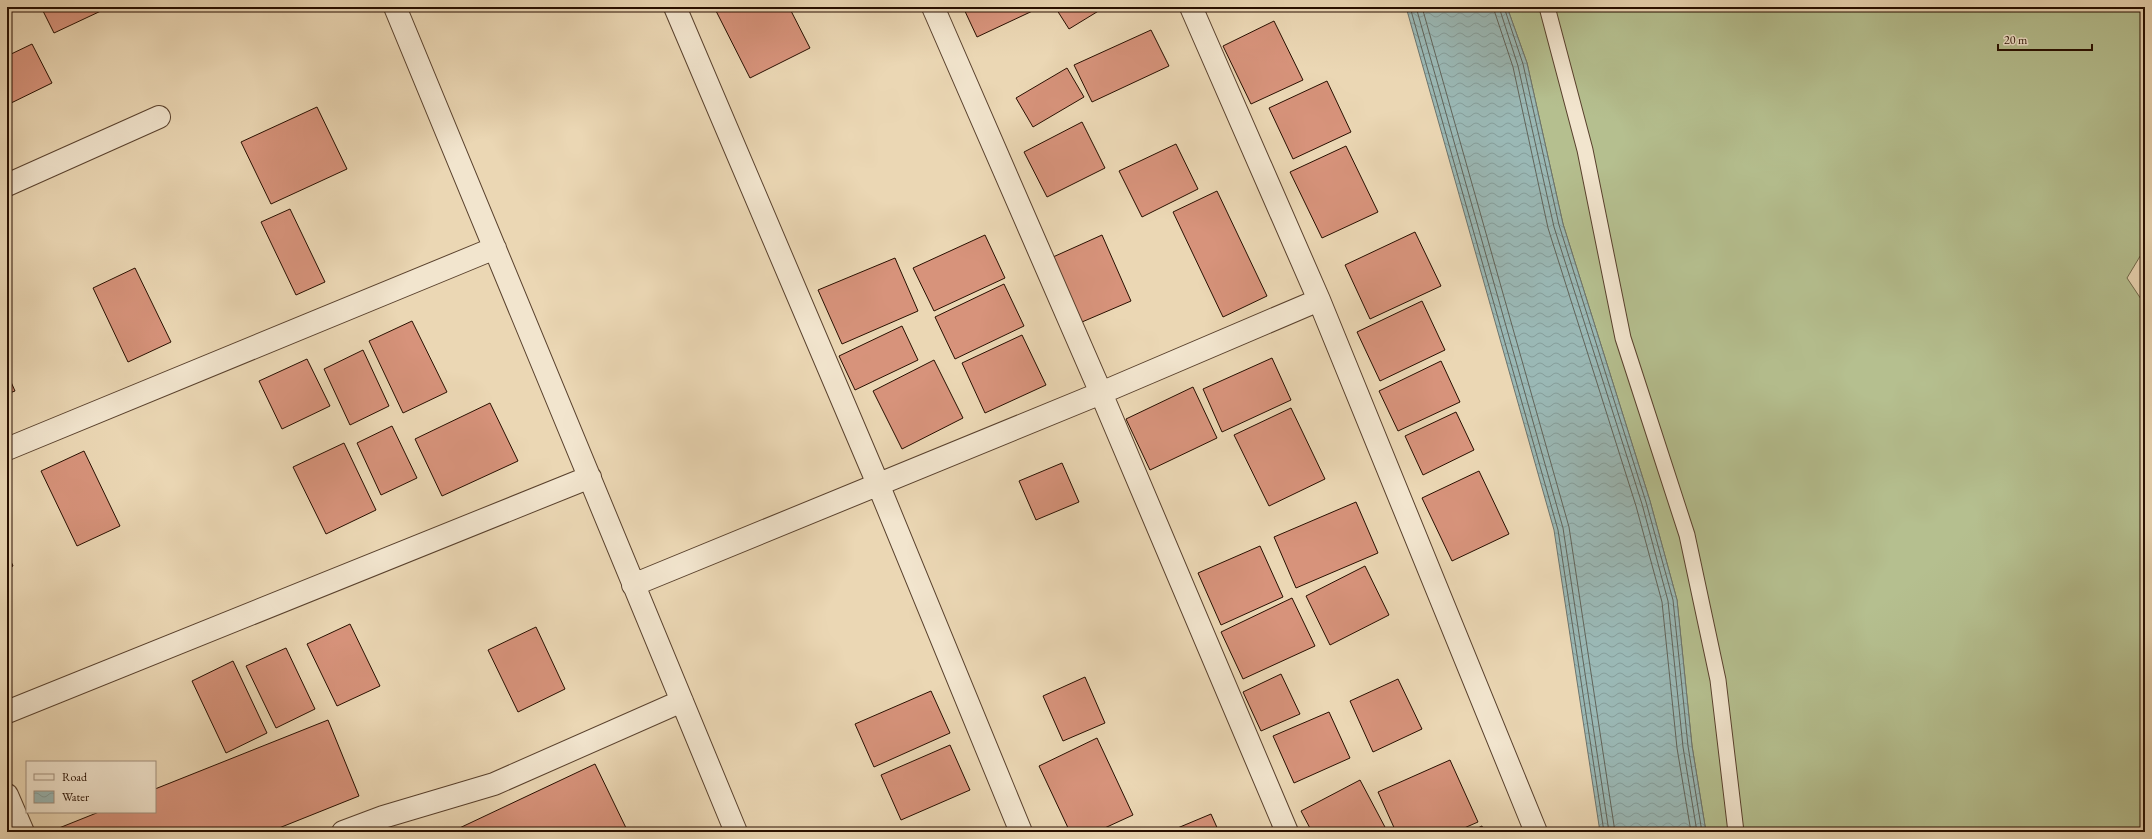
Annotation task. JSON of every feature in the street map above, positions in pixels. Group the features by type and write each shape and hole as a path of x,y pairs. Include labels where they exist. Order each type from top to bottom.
{"street":[{"path":"395,7 736,832"},
{"path":"675,7 878,484 1020,832"},
{"path":"933,7 1102,393 1287,832"},
{"path":"1191,7 1319,300 1536,832"},
{"path":"7,185 159,118"},
{"path":"7,449 495,248"},
{"path":"634,585 1102,393 1319,300"},
{"path":"7,712 590,478"},
{"path":"343,832 383,816 494,784 682,700"},
{"path":"7,795 23,832"}],"lane":[{"path":"1547,7 1585,150 1623,338 1687,536 1718,680 1736,832"}],"green space":[{"path":"1507,7 2145,7 2145,248 2127,278 2145,305 2145,832 1706,832 1692,746 1677,600 1650,501 1563,224 1527,63"}],"water":[{"path":"1406,7 1507,7 1527,63 1563,224 1650,501 1677,600 1692,746 1706,832 1600,832 1554,530"}],"building":[{"path":"41,7 102,7 103,10 54,33"},
{"path":"714,7 789,7 810,48 750,78"},
{"path":"963,7 1041,7 977,37"},
{"path":"1055,7 1105,7 1069,29"},
{"path":"1274,21 1303,80 1251,104 1223,46"},
{"path":"1151,30 1169,66 1092,102 1074,65"},
{"path":"32,44 52,83 7,105 7,56"},
{"path":"1067,68 1084,97 1033,127 1016,98"},
{"path":"1327,81 1351,132 1293,159 1269,108"},
{"path":"317,107 347,169 271,204 241,142"},
{"path":"1082,122 1105,168 1047,197 1024,152"},
{"path":"1176,144 1198,189 1142,217 1119,171"},
{"path":"1346,146 1378,212 1322,238 1290,172"},
{"path":"1217,191 1267,296 1223,317 1173,212"},
{"path":"290,209 325,282 296,295 261,222"},
{"path":"1415,232 1441,286 1370,319 1345,265"},
{"path":"985,235 1005,278 934,311 913,268"},
{"path":"1102,235 1131,301 1082,322 1053,257"},
{"path":"895,258 918,311 842,344 818,290"},
{"path":"135,268 171,342 128,362 93,288"},
{"path":"1004,284 1024,326 955,359 935,317"},
{"path":"1422,301 1445,350 1380,381 1357,332"},
{"path":"412,321 447,392 403,413 369,341"},
{"path":"902,326 918,360 855,390 839,356"},
{"path":"1022,335 1046,385 985,413 962,363"},
{"path":"363,350 389,406 350,425 324,369"},
{"path":"1272,358 1291,400 1222,432 1203,389"},
{"path":"307,359 330,406 282,429 259,381"},
{"path":"934,360 963,418 902,449 873,391"},
{"path":"1441,361 1460,402 1398,431 1379,391"},
{"path":"7,373 15,391 7,394"},
{"path":"1193,387 1217,438 1150,470 1126,419"},
{"path":"490,403 518,461 442,496 415,439"},
{"path":"1291,408 1325,479 1269,506 1234,435"},
{"path":"1456,412 1474,450 1423,475 1405,436"},
{"path":"392,426 417,478 381,495 357,443"},
{"path":"344,443 376,510 326,534 293,467"},
{"path":"84,451 120,526 77,546 41,471"},
{"path":"1062,463 1079,502 1036,520 1019,481"},
{"path":"1479,471 1509,534 1452,561 1422,498"},
{"path":"1356,502 1378,553 1296,588 1274,537"},
{"path":"1260,546 1283,597 1221,625 1198,573"},
{"path":"7,553 13,566 7,569"},
{"path":"1365,566 1389,615 1330,645 1306,596"},
{"path":"1292,598 1315,646 1243,679 1221,632"},
{"path":"350,624 380,686 337,706 307,644"},
{"path":"536,627 565,689 518,712 488,650"},
{"path":"286,648 315,709 276,728 246,666"},
{"path":"233,661 267,733 226,753 192,681"},
{"path":"1281,674 1300,714 1261,731 1243,692"},
{"path":"1085,677 1105,723 1063,741 1043,696"},
{"path":"1398,679 1422,729 1373,752 1350,701"},
{"path":"931,691 950,733 874,767 855,724"},
{"path":"1329,712 1350,758 1294,783 1273,736"},
{"path":"328,720 359,796 269,832 60,832 59,828 96,813 156,813 156,789"},
{"path":"1097,738 1133,815 1096,832 1070,832 1039,766"},
{"path":"950,745 970,790 901,820 881,775"},
{"path":"1450,760 1478,822 1455,832 1396,832 1378,792"},
{"path":"595,764 628,832 451,832"},
{"path":"1360,780 1386,829 1381,832 1312,832 1301,811"},
{"path":"1211,814 1219,832 1168,832"},
{"path":"1482,826 1484,832 1469,832"}]}
